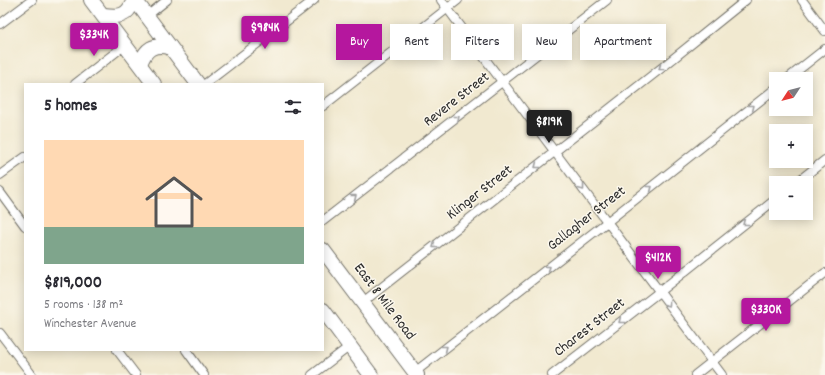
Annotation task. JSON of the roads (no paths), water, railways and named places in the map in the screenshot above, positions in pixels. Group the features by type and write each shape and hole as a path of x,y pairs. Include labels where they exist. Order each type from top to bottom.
{"highway":[{"path":"91,0 153,83"},
{"path":"103,16 118,17 123,15 129,10 134,0 197,83"},
{"path":"140,64 145,53 151,48 162,46 170,47"},
{"name":"East 8 Mile Road","path":"324,251 416,373"},
{"path":"324,311 371,375"}],"street":[{"path":"0,24 32,0"},
{"path":"147,16 167,0"},
{"path":"206,83 314,0"},
{"path":"441,0 722,375"},
{"path":"324,105 458,0"},
{"name":"Revere Street","path":"324,220 607,0"},
{"name":"Klinger Street","path":"363,302 746,0"},
{"path":"802,0 825,31"},
{"path":"76,83 125,45"},
{"path":"796,72 825,49"},
{"name":"Gallagher Street","path":"416,373 769,94"},
{"path":"0,175 24,158"},
{"path":"805,176 825,160"},
{"path":"0,192 24,225"},
{"name":"Charest Street","path":"552,375 769,205"},
{"path":"695,375 825,273"},
{"path":"0,333 32,375"},
{"path":"312,375 350,346"},
{"path":"118,351 136,375"},
{"path":"187,351 204,375"}]}
